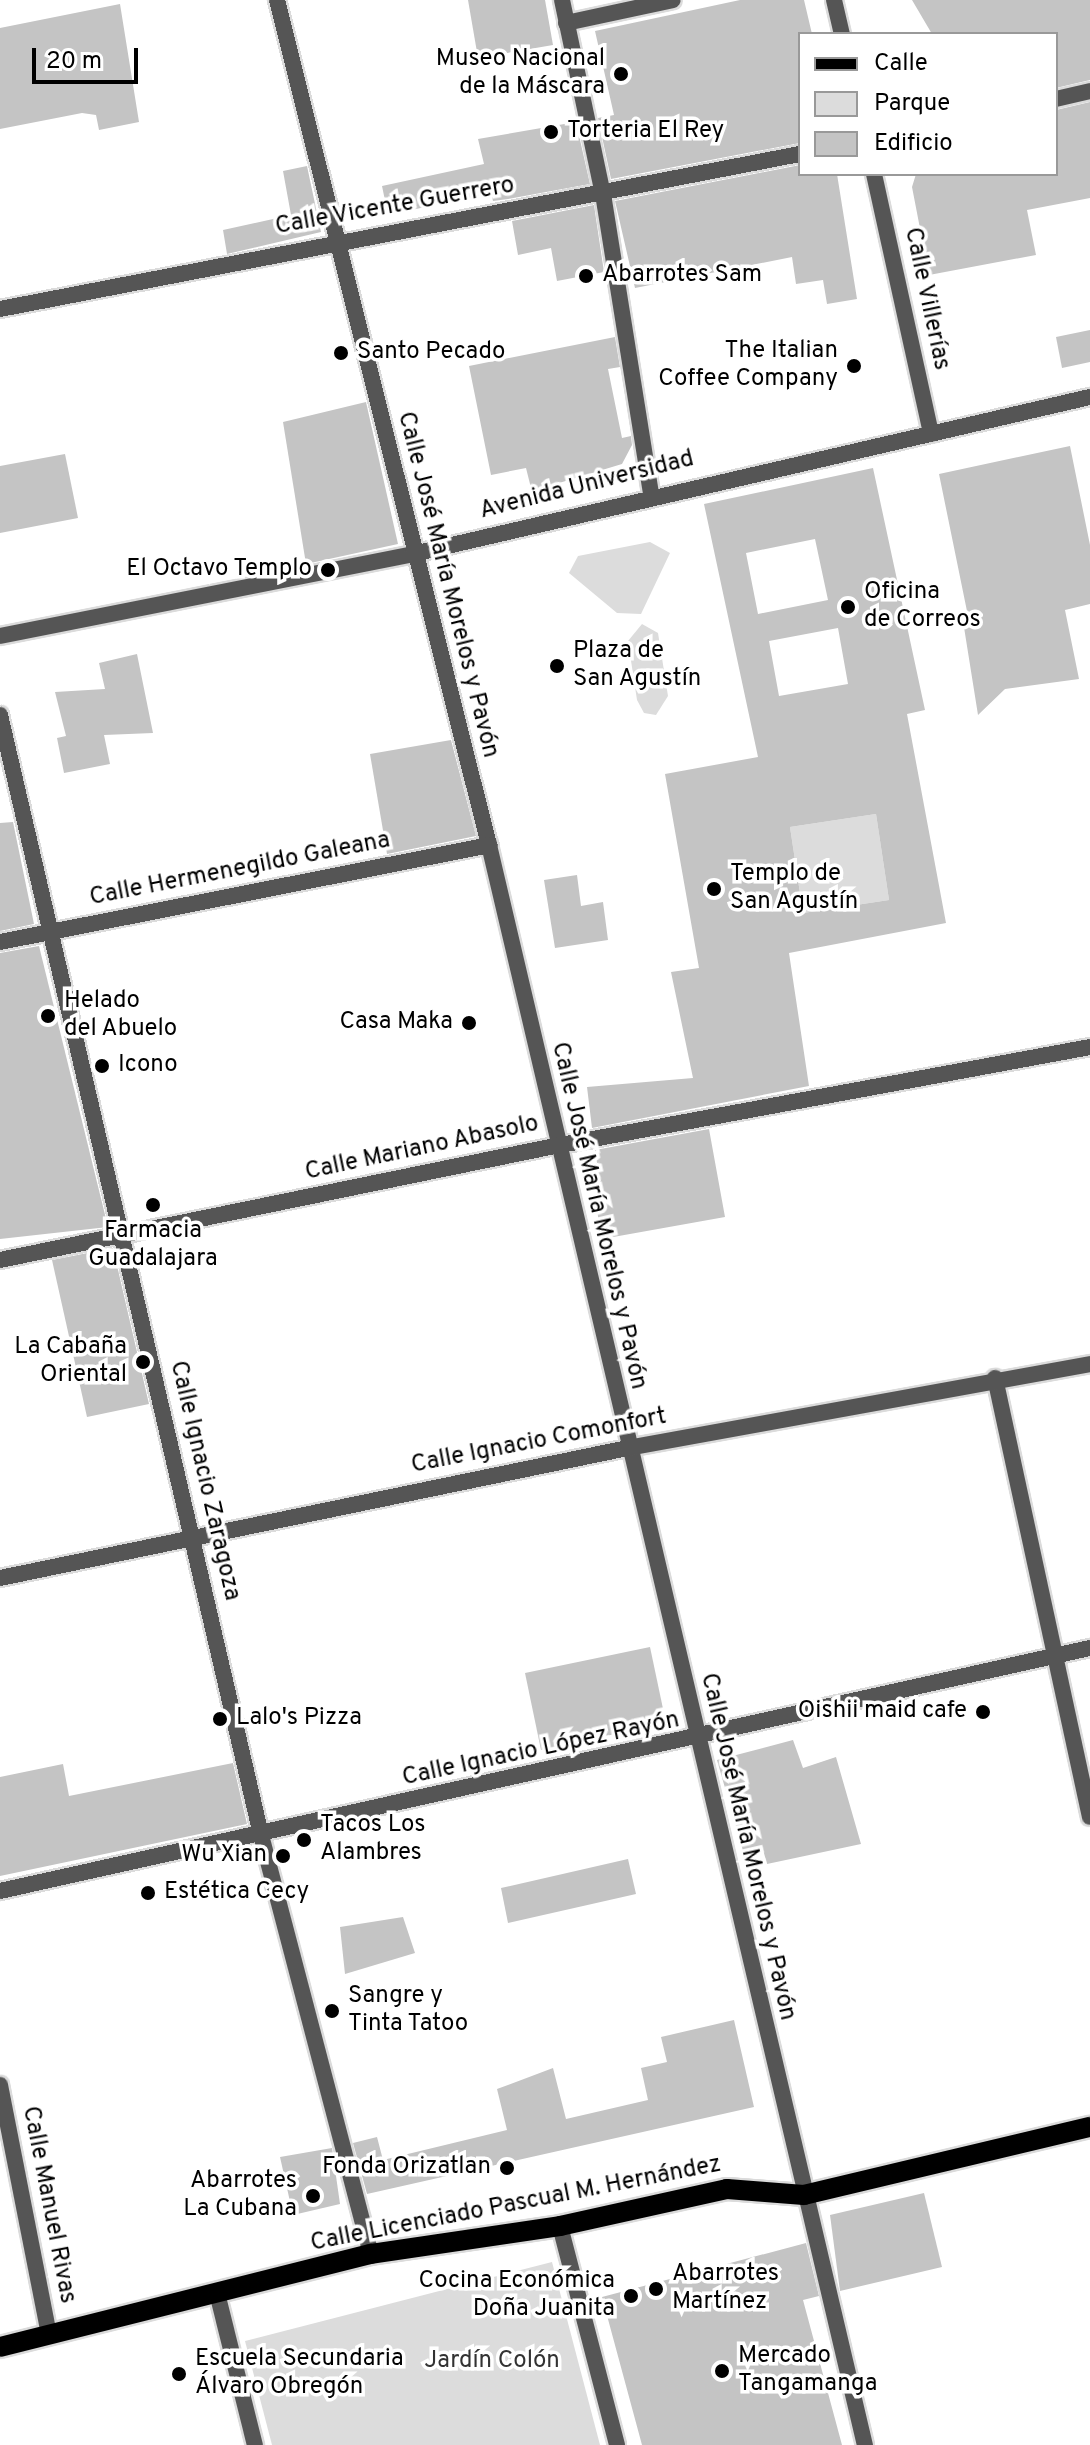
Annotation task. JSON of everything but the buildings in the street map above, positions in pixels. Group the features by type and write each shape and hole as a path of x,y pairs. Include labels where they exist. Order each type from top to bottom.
{"main road":[{"name":"Calle Licenciado Pascual M. Hernández","path":"0,2347 371,2254 560,2226 727,2189 804,2195 1090,2127"}],"street":[{"name":"Calle José María Morelos y Pavón","path":"277,0 413,554 489,845 555,1146 865,2445"},
{"path":"562,0 603,194 651,493"},
{"path":"566,23 673,0"},
{"path":"834,0 842,32"},
{"path":"1058,99 1090,91"},
{"name":"Calle Vicente Guerrero","path":"0,309 336,241 603,194 798,154"},
{"name":"Calle Villerías","path":"874,176 931,434"},
{"name":"Avenida Universidad","path":"0,636 413,554 651,493 1090,397"},
{"name":"Calle Ignacio Zaragoza","path":"0,715 261,1835 371,2254"},
{"name":"Calle Hermenegildo Galeana","path":"0,942 489,845"},
{"name":"Calle Mariano Abasolo","path":"0,1260 555,1146 1090,1047"},
{"name":"Calle Ignacio Comonfort","path":"0,1578 628,1448 995,1378 1090,1364"},
{"path":"995,1378 1090,1817"},
{"name":"Calle Ignacio López Rayón","path":"0,1891 697,1741 1090,1648"},
{"name":"Calle Manuel Rivas","path":"0,2085 49,2335"},
{"path":"560,2226 617,2445"},
{"path":"217,2293 255,2445"}],"green space":[{"path":"650,542 670,553 641,614 617,613 569,573 578,556"},
{"path":"642,624 658,633 668,696 656,715 644,713 637,700 628,641"},
{"path":"876,814 889,900 803,913 790,827"},
{"name":"Jardín Colón","path":"552,2262 600,2445 272,2445 245,2341"}],"place":[{"name":"Museo Nacional de la Máscara","path":"621,74"},
{"name":"Torteria El Rey","path":"551,132"},
{"name":"Abarrotes Sam","path":"586,276"},
{"name":"Santo Pecado","path":"341,353"},
{"name":"The Italian Coffee Company","path":"854,366"},
{"name":"El Octavo Templo","path":"328,570"},
{"name":"Oficina de Correos","path":"848,607"},
{"name":"Plaza de San Agustín","path":"557,666"},
{"name":"Templo de San Agustín","path":"714,889"},
{"name":"Helado del Abuelo","path":"48,1016"},
{"name":"Casa Maka","path":"469,1023"},
{"name":"Icono","path":"102,1066"},
{"name":"Farmacia Guadalajara","path":"153,1205"},
{"name":"La Cabaña Oriental","path":"143,1362"},
{"name":"Oishii maid cafe","path":"983,1712"},
{"name":"Lalo's Pizza","path":"220,1719"},
{"name":"Tacos Los Alambres","path":"304,1840"},
{"name":"Wu Xian","path":"283,1856"},
{"name":"Estética Cecy","path":"148,1893"},
{"name":"Sangre y Tinta Tatoo","path":"332,2011"},
{"name":"Fonda Orizatlan","path":"507,2168"},
{"name":"Abarrotes La Cubana","path":"313,2196"},
{"name":"Abarrotes Martínez","path":"656,2289"},
{"name":"Cocina Económica Doña Juanita","path":"631,2296"},
{"name":"Mercado Tangamanga","path":"722,2371"},
{"name":"Escuela Secundaria Álvaro Obregón","path":"179,2374"}]}
